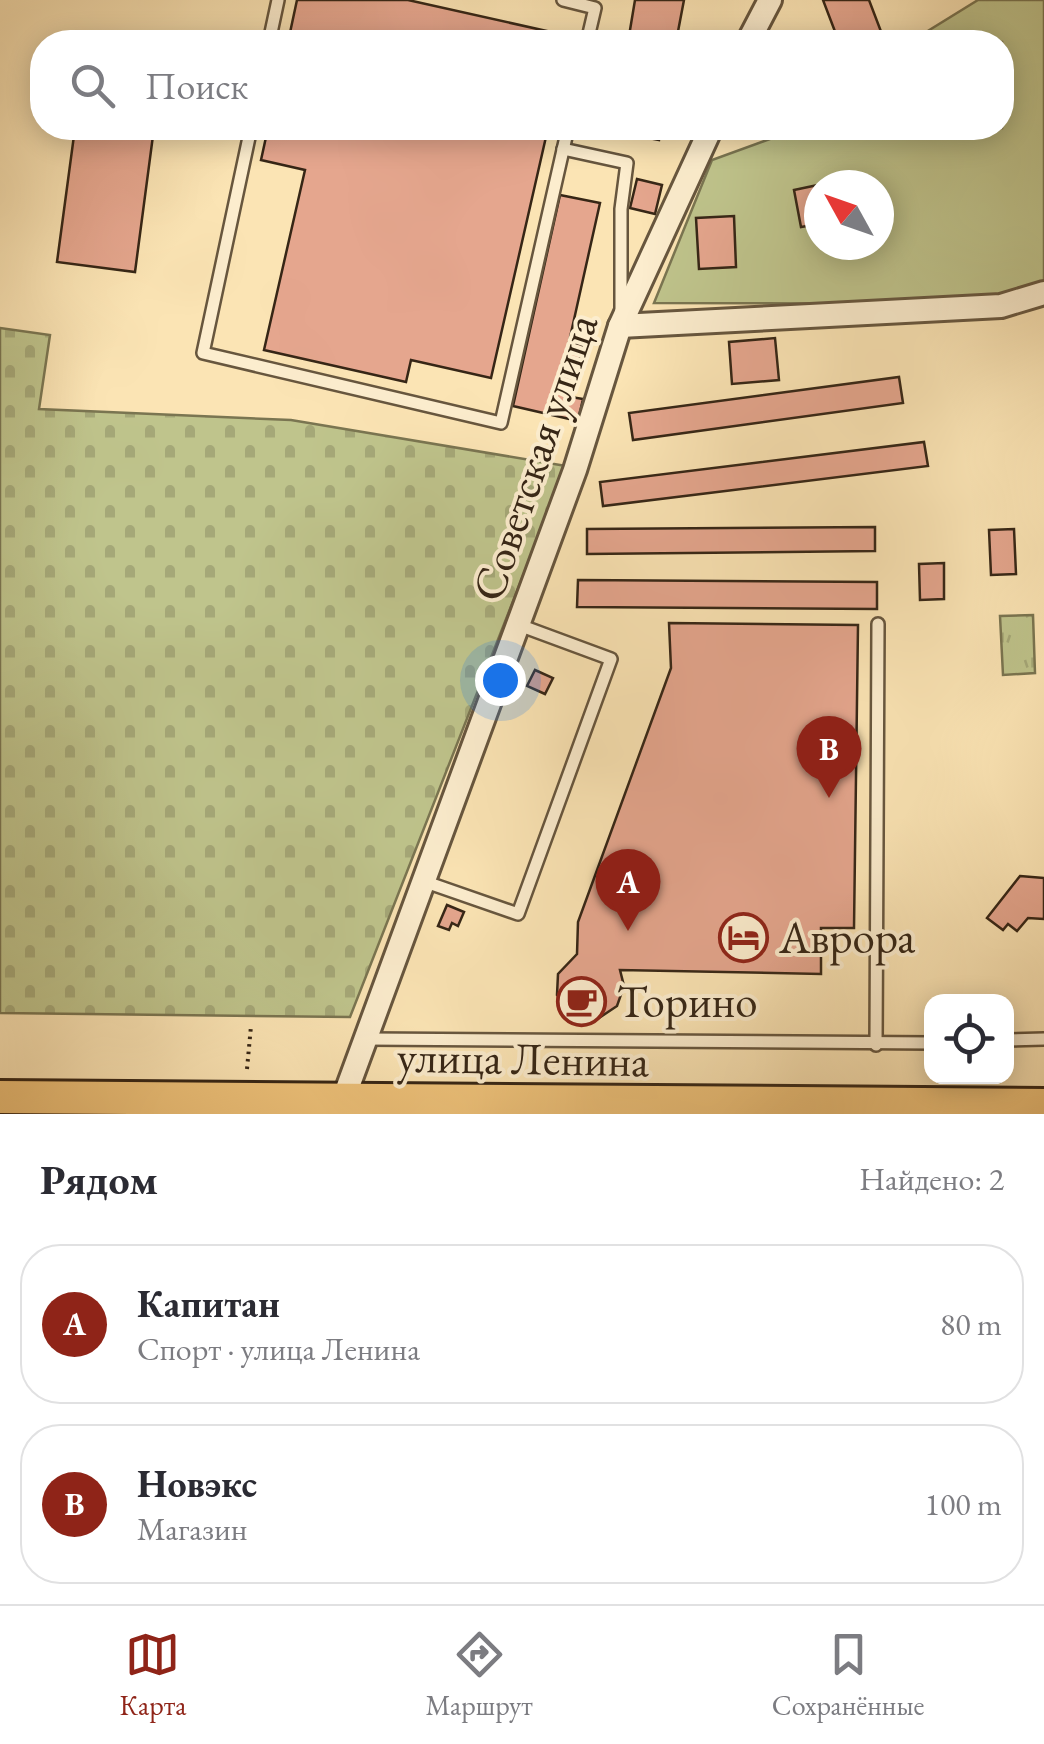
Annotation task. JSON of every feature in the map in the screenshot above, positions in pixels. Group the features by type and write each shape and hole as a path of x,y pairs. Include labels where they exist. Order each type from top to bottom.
{"main road":[{"name":"улица Ленина","path":"0,1097 340,1107 1044,1105"}],"street":[{"path":"754,30 770,0"},
{"name":"Советская улица","path":"340,1107 518,625 620,326 706,140"},
{"path":"620,326 1001,306 1044,294"}],"lane":[{"path":"272,30 278,0"},
{"path":"564,0 595,8 590,30"},
{"path":"248,140 204,352 501,423 565,140"},
{"path":"562,149 627,162 621,209 620,326"},
{"path":"876,1045 878,624"},
{"path":"423,881 518,914 611,658 518,625"},
{"path":"367,1039 924,1043"},
{"path":"1014,1040 1044,1039"}],"green space":[{"path":"978,0 1044,0 1044,293 994,304 654,303 712,160 767,140 1014,140 1014,30 929,30"},
{"path":"0,328 50,335 39,409 291,420 566,466 350,1017 0,1013"},
{"path":"1033,615 1035,673 1003,675 1000,616"}],"building":[{"path":"297,0 408,0 542,30 291,30"},
{"path":"635,0 684,0 678,30 630,30"},
{"path":"823,0 869,0 880,30 834,30"},
{"path":"73,140 152,140 135,272 57,262"},
{"path":"265,140 545,140 491,378 411,360 406,382 264,350 305,170 261,160"},
{"path":"637,179 662,185 655,214 630,208"},
{"path":"804,188 804,226 801,227 794,190"},
{"path":"560,195 600,203 569,342 583,345 571,397 583,399 578,421 513,406"},
{"path":"734,216 736,267 699,269 696,218"},
{"path":"775,338 779,380 732,384 729,342"},
{"path":"899,377 903,403 633,440 629,413"},
{"path":"924,442 928,466 603,506 600,482"},
{"path":"875,527 875,551 587,554 587,529"},
{"path":"1014,529 1016,574 991,575 989,530"},
{"path":"944,563 944,599 920,600 919,564"},
{"path":"578,580 877,582 877,609 577,607"},
{"path":"669,623 858,625 854,928 821,928 821,974 620,970 624,986 617,1006 599,1018 578,1017 557,995 558,974 577,954 578,922 671,668"},
{"path":"535,670 553,678 545,694 527,686"},
{"path":"1020,876 1044,878 1044,919 1028,918 1017,931 1008,924 1003,930 987,918"},
{"path":"447,905 464,912 458,926 452,923 449,930 438,926"}],"place":[{"name":"Новэкс","path":"829,798"},
{"name":"Капитан","path":"628,931"},
{"name":"Аврора","path":"744,937"},
{"name":"Торино","path":"582,1001"}]}
